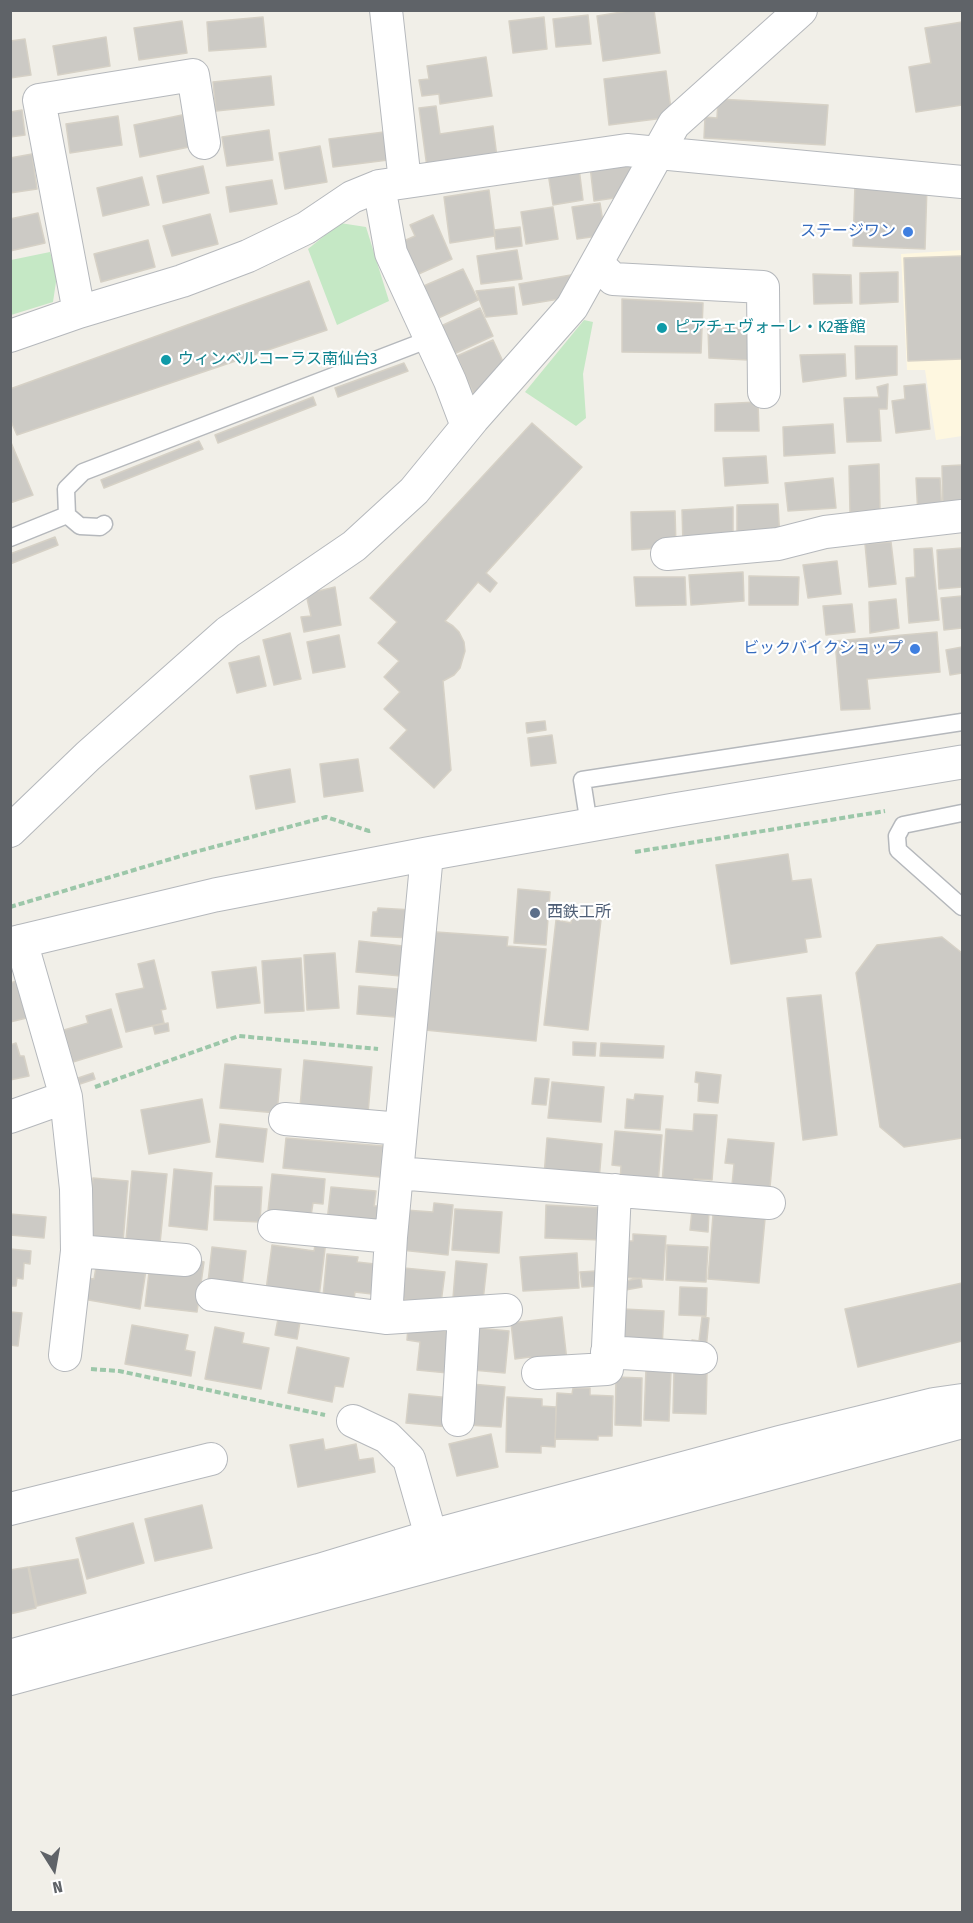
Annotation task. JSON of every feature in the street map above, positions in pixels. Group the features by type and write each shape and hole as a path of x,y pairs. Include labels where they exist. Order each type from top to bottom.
{"street":[{"path":"386,10 392,184 391,253 450,381 467,426"},
{"path":"10,831 88,756 228,632 354,546 414,491 467,426 572,307 674,124 801,10"},
{"path":"79,312 39,100 193,75 204,143"},
{"path":"10,336 79,312 182,281 248,256 306,228 352,197 392,184 627,150 963,182"},
{"path":"597,264 613,279 763,287 764,392"},
{"path":"667,554 778,544 825,532 963,516"},
{"path":"65,1355 76,1251 76,1189 66,1097 16,942 215,895 427,854 963,762"},
{"path":"386,1318 391,1237 427,854"},
{"path":"10,1117 66,1097"},
{"path":"285,1119 401,1129"},
{"path":"397,1173 769,1203"},
{"path":"538,1373 607,1369 615,1190"},
{"path":"274,1226 391,1237"},
{"path":"76,1251 185,1260"},
{"path":"212,1295 386,1318 506,1310"},
{"path":"458,1420 464,1313"},
{"path":"608,1352 701,1358"},
{"path":"10,1656 319,1570 431,1536 780,1442 934,1404 963,1400"},
{"path":"353,1421 387,1437 409,1459 431,1536"},
{"path":"10,1679 963,1422"},
{"path":"10,1509 211,1459"}],"lane":[{"path":"104,524 80,526 67,515 66,489 83,472 422,342 426,330"},
{"path":"10,538 67,515"},
{"path":"589,825 582,780 963,722"},
{"path":"963,813 903,825 897,836 898,850 963,907"}],"path":[{"path":"634,852 892,810"},
{"path":"10,907 191,853 326,817 369,831 379,829"},
{"path":"66,1097 238,1036 409,1051"},
{"path":"65,1355 63,1367 119,1371 353,1421"}],"shaded area":[{"path":"962,250 962,436 936,440 925,370 907,370 901,254"}],"green space":[{"path":"340,223 366,227 389,301 337,325 308,249"},
{"path":"50,252 57,275 53,302 11,315 11,260"},
{"path":"584,320 593,322 583,374 586,418 576,426 525,392"}],"building":[{"path":"634,10 654,10 660,53 603,61 597,16"},
{"path":"588,15 591,44 556,47 553,19"},
{"path":"263,17 266,47 209,51 207,22"},
{"path":"544,17 547,49 513,53 509,21"},
{"path":"182,21 187,53 139,60 134,28"},
{"path":"962,22 962,105 916,112 909,67 931,63 925,28"},
{"path":"106,37 110,66 58,75 53,46"},
{"path":"25,39 31,75 10,78 10,41"},
{"path":"486,57 492,96 440,104 439,94 422,96 419,80 429,79 427,66"},
{"path":"666,71 672,117 609,125 604,79"},
{"path":"271,76 274,105 216,111 213,82"},
{"path":"718,99 828,105 825,145 704,138 705,117 717,118"},
{"path":"436,106 440,134 493,126 498,165 428,175 419,108"},
{"path":"22,110 25,135 10,137 10,112"},
{"path":"182,115 189,147 140,157 134,125"},
{"path":"118,116 122,145 70,153 66,124"},
{"path":"269,130 273,160 227,166 222,137"},
{"path":"384,132 388,160 333,167 329,139"},
{"path":"320,146 327,182 285,189 279,153"},
{"path":"32,154 37,189 10,193 10,158"},
{"path":"634,161 641,168 621,197 594,201 590,166"},
{"path":"203,166 209,193 163,203 157,176"},
{"path":"579,168 583,200 553,205 548,173"},
{"path":"142,177 149,205 103,216 97,188"},
{"path":"272,180 277,204 230,212 226,187"},
{"path":"855,184 927,186 925,249 853,246"},
{"path":"489,190 495,236 450,243 444,197"},
{"path":"600,203 605,235 577,239 572,207"},
{"path":"553,207 558,239 526,244 521,212"},
{"path":"38,213 45,243 10,251 10,219"},
{"path":"210,214 218,244 172,256 163,226"},
{"path":"433,215 452,259 412,277 397,244 415,236 410,225"},
{"path":"520,227 522,246 496,249 494,230"},
{"path":"148,240 155,267 101,282 94,254"},
{"path":"517,250 522,279 481,284 477,256"},
{"path":"962,256 962,359 908,361 904,258"},
{"path":"463,269 478,300 434,320 419,288"},
{"path":"898,272 898,302 860,304 860,273"},
{"path":"813,274 851,275 852,303 814,304"},
{"path":"571,275 559,299 523,305 519,284"},
{"name":"ウィンベルコーラス南仙台3","path":"309,281 327,330 17,435 10,419 10,389"},
{"path":"514,287 517,314 486,317 476,291"},
{"name":"ピアチェヴォーレ・K2番館","path":"622,299 703,303 701,353 622,352"},
{"path":"480,308 493,336 454,354 441,326"},
{"path":"708,328 749,328 748,360 709,358"},
{"path":"493,340 506,368 474,395 457,356"},
{"path":"855,346 897,346 897,375 856,379"},
{"path":"845,354 846,376 803,382 800,355"},
{"path":"404,363 408,371 338,397 335,388"},
{"path":"888,384 887,409 879,409 881,441 847,442 844,398 879,397 877,387"},
{"path":"925,384 930,429 896,433 892,401 905,399 904,386"},
{"path":"313,397 316,405 218,443 215,435"},
{"path":"758,402 759,431 715,431 715,404"},
{"path":"532,423 582,467 486,573 497,583 490,592 478,582 445,621 459,632 465,651 460,668 454,675 443,681 451,770 434,788 390,748 407,730 384,709 400,692 384,677 399,661 378,643 397,622 370,598"},
{"path":"833,424 835,453 784,456 783,427"},
{"path":"10,440 33,495 10,503"},
{"path":"199,441 203,449 104,488 101,480"},
{"path":"766,456 768,483 725,486 723,458"},
{"path":"879,464 880,510 850,512 849,466"},
{"path":"962,465 962,508 943,509 942,466"},
{"path":"833,478 836,508 788,511 785,483"},
{"path":"916,478 940,478 942,514 918,516"},
{"path":"778,504 780,540 737,544 737,505"},
{"path":"733,507 733,536 683,545 682,510"},
{"path":"675,511 676,547 632,550 631,512"},
{"path":"55,537 58,545 10,564 10,554"},
{"path":"891,542 896,584 869,587 865,544"},
{"path":"932,548 939,620 909,623 906,578 915,577 914,549"},
{"path":"962,548 962,587 939,589 937,550"},
{"path":"837,561 841,594 808,598 803,565"},
{"path":"743,572 744,601 691,605 689,575"},
{"path":"749,576 799,577 798,605 749,605"},
{"path":"634,577 685,577 686,605 636,606"},
{"path":"335,587 341,625 304,632 301,617 311,616 306,594"},
{"path":"962,596 962,628 944,630 941,598"},
{"path":"896,599 899,628 870,633 869,602"},
{"path":"852,604 855,632 826,635 823,606"},
{"path":"937,632 940,672 867,679 870,709 841,710 835,641"},
{"path":"290,633 301,679 274,685 263,640"},
{"path":"339,635 345,667 313,673 307,642"},
{"path":"962,647 962,673 950,675 946,650"},
{"path":"259,656 266,686 237,693 229,663"},
{"path":"545,721 546,730 527,733 526,723"},
{"path":"552,735 556,763 531,766 528,738"},
{"path":"358,759 363,791 324,797 320,764"},
{"path":"290,769 295,802 256,809 250,776"},
{"path":"788,854 792,881 811,879 821,937 805,939 807,952 731,964 716,865"},
{"path":"518,889 550,892 546,945 514,943"},
{"path":"378,908 413,910 412,938 371,936 373,912 377,912"},
{"path":"572,916 601,920 588,1030 544,1025 556,920 571,923"},
{"path":"436,932 508,937 507,946 546,949 536,1041 425,1030"},
{"path":"942,937 962,953 962,1138 904,1147 880,1127 856,973 877,945"},
{"path":"359,941 403,946 401,976 356,972"},
{"path":"335,953 339,1008 307,1010 304,955"},
{"path":"301,958 304,1011 265,1013 262,961"},
{"path":"154,960 166,1009 161,1010 164,1023 126,1032 116,994 144,988 138,964"},
{"path":"256,967 260,1003 217,1008 212,972"},
{"path":"24,979 35,1016 10,1022 10,983"},
{"path":"359,986 398,989 395,1017 357,1014"},
{"path":"821,995 837,1135 803,1140 787,998"},
{"path":"111,1009 122,1047 73,1062 64,1030 88,1023 86,1016"},
{"path":"168,1023 169,1031 155,1034 153,1026"},
{"path":"573,1042 596,1043 595,1056 573,1055"},
{"path":"16,1043 20,1056 24,1056 29,1076 10,1080 10,1045"},
{"path":"601,1043 664,1046 663,1058 600,1056"},
{"path":"304,1060 372,1067 368,1113 300,1107"},
{"path":"225,1064 281,1069 277,1113 220,1108"},
{"path":"696,1072 721,1075 718,1103 698,1101 699,1083 695,1082"},
{"path":"93,1073 95,1079 80,1084 78,1078"},
{"path":"535,1078 549,1079 546,1105 532,1104"},
{"path":"552,1082 604,1087 601,1122 548,1118"},
{"path":"635,1094 663,1096 660,1130 625,1128 627,1099 634,1100"},
{"path":"202,1099 210,1142 149,1154 141,1110"},
{"path":"694,1114 717,1115 712,1180 694,1179 694,1187 662,1184 666,1129 693,1131"},
{"path":"220,1124 267,1129 263,1162 216,1157"},
{"path":"615,1131 662,1135 658,1184 620,1181 621,1166 612,1165"},
{"path":"286,1138 383,1146 380,1177 283,1168"},
{"path":"547,1138 602,1144 599,1181 544,1176"},
{"path":"728,1139 774,1143 769,1198 732,1185 734,1164 725,1163"},
{"path":"174,1169 212,1173 207,1230 169,1226"},
{"path":"132,1171 167,1174 160,1243 126,1240"},
{"path":"272,1174 325,1179 323,1204 313,1203 311,1216 268,1211"},
{"path":"93,1178 128,1181 123,1242 88,1239"},
{"path":"215,1186 262,1187 260,1222 214,1220"},
{"path":"331,1187 376,1191 374,1206 379,1206 377,1226 327,1221"},
{"path":"434,1203 453,1205 448,1255 401,1250 405,1210 433,1212"},
{"path":"546,1205 603,1208 602,1240 545,1238"},
{"path":"455,1209 502,1212 499,1253 452,1250"},
{"path":"692,1210 709,1211 708,1232 690,1230"},
{"path":"10,1214 46,1217 44,1238 10,1235"},
{"path":"713,1215 765,1219 759,1283 708,1279"},
{"path":"633,1234 666,1236 663,1280 618,1277 621,1241 633,1241"},
{"path":"316,1239 326,1241 319,1297 266,1290 272,1245 314,1251"},
{"path":"667,1245 708,1247 706,1282 666,1280"},
{"path":"212,1247 246,1251 242,1286 208,1282"},
{"path":"10,1249 31,1251 30,1264 24,1263 23,1279 17,1278 16,1286 10,1286"},
{"path":"577,1253 579,1288 523,1291 520,1257"},
{"path":"327,1254 358,1257 357,1262 375,1264 372,1294 355,1292 354,1300 323,1297"},
{"path":"97,1261 146,1270 140,1309 83,1299 87,1278 94,1279"},
{"path":"456,1261 487,1264 483,1301 453,1298"},
{"path":"204,1262 197,1312 145,1306 150,1264"},
{"path":"404,1268 445,1272 441,1303 401,1299"},
{"path":"596,1271 597,1286 582,1287 580,1272"},
{"path":"641,1278 642,1287 620,1291 619,1282"},
{"path":"962,1283 962,1341 858,1367 845,1309"},
{"path":"680,1287 707,1288 706,1316 679,1315"},
{"path":"623,1309 664,1311 662,1348 621,1346"},
{"path":"10,1312 22,1313 18,1346 10,1345"},
{"path":"562,1317 567,1361 531,1365 530,1357 515,1359 511,1323"},
{"path":"702,1317 709,1318 706,1350 691,1348 692,1340 699,1341"},
{"path":"278,1319 300,1322 297,1339 275,1335"},
{"path":"132,1325 188,1335 185,1350 195,1352 191,1376 125,1364"},
{"path":"215,1327 244,1333 242,1343 269,1348 261,1389 205,1379"},
{"path":"408,1327 453,1332 448,1373 417,1370 420,1342 407,1340"},
{"path":"477,1328 509,1331 505,1373 473,1370"},
{"path":"297,1347 349,1358 343,1387 335,1386 332,1402 288,1393"},
{"path":"646,1369 671,1370 669,1421 644,1420"},
{"path":"674,1370 707,1371 706,1414 673,1413"},
{"path":"616,1377 642,1378 641,1426 615,1425"},
{"path":"471,1384 505,1387 501,1427 467,1425"},
{"path":"573,1388 590,1388 590,1395 613,1396 612,1436 598,1436 598,1440 555,1439 557,1393 572,1394"},
{"path":"409,1394 452,1398 449,1427 406,1423"},
{"path":"507,1397 542,1399 542,1406 556,1407 555,1447 541,1446 541,1453 506,1452"},
{"path":"491,1434 498,1467 457,1476 449,1444"},
{"path":"323,1439 325,1450 356,1444 359,1460 373,1458 375,1472 298,1487 290,1445"},
{"path":"202,1505 212,1548 155,1561 145,1519"},
{"path":"133,1523 144,1563 87,1579 76,1538"},
{"path":"78,1559 86,1593 37,1606 29,1567"},
{"path":"28,1567 36,1608 10,1614 10,1570"}],"place":[{"name":"ステージワン","path":"908,232"},
{"name":"ピアチェヴォーレ・K2番館","path":"662,328"},
{"name":"ウィンベルコーラス南仙台3","path":"166,360"},
{"name":"ビックバイクショップ","path":"915,649"},
{"name":"西鉄工所","path":"535,913"}]}
